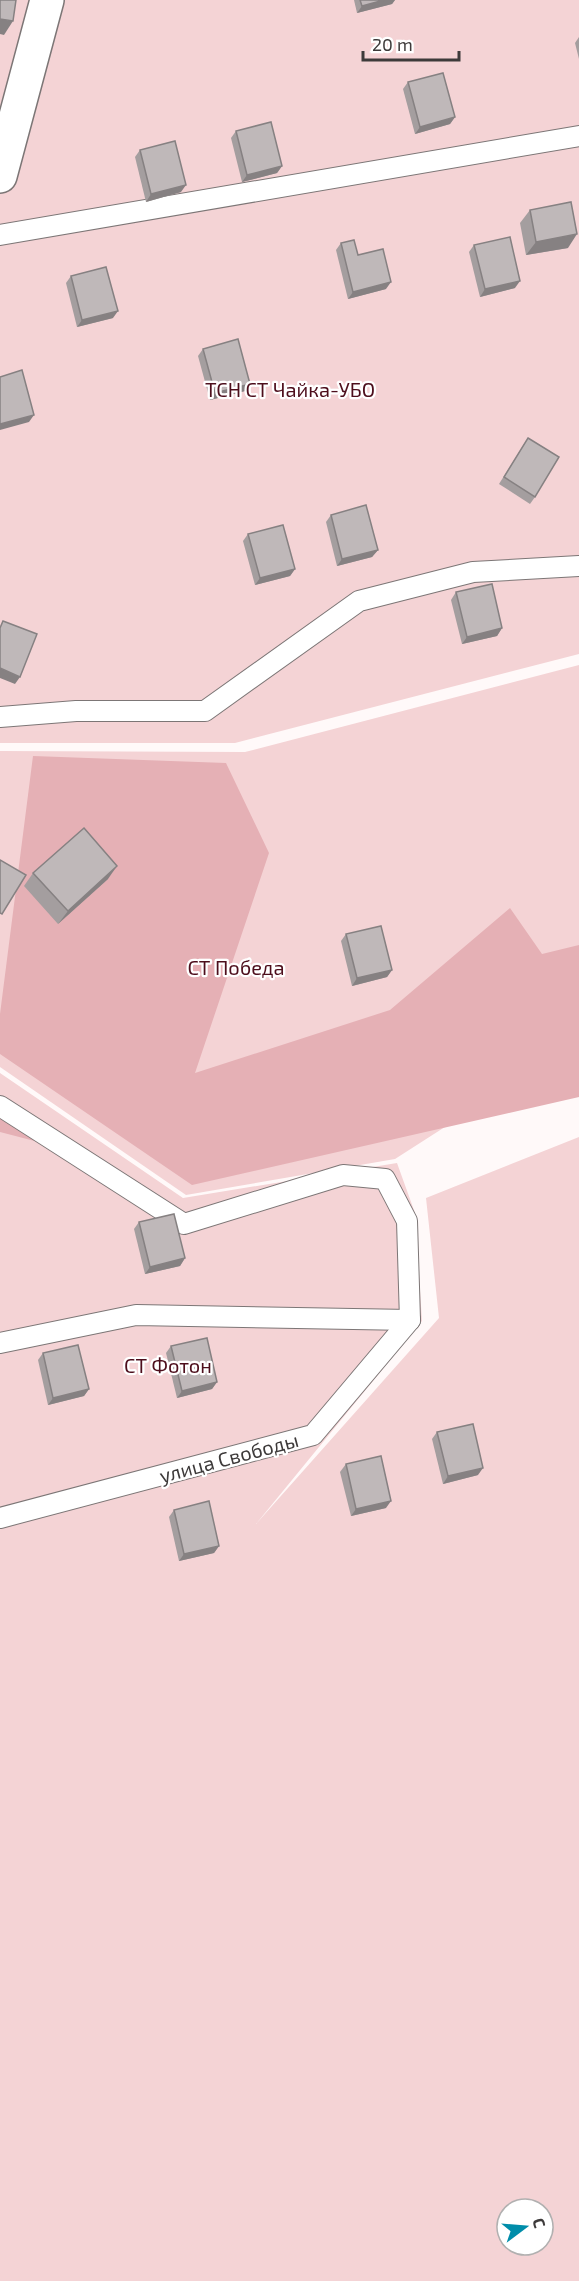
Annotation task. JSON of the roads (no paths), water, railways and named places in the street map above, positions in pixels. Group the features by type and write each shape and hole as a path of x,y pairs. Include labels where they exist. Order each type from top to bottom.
{"street":[{"path":"0,176 47,0"}],"lane":[{"path":"0,235 579,136"},
{"path":"0,717 76,711 205,711 359,601 473,572 579,566"},
{"path":"0,1106 184,1224 343,1175 386,1179 407,1221 410,1320 136,1315 0,1342"},
{"name":"улица Свободы","path":"0,1518 314,1435 410,1320"}],"park label":[{"name":"ТСН СТ Чайка-УБО","path":"290,390"},
{"name":"СТ Победа","path":"236,968"},
{"name":"СТ Фотон","path":"168,1366"}]}
